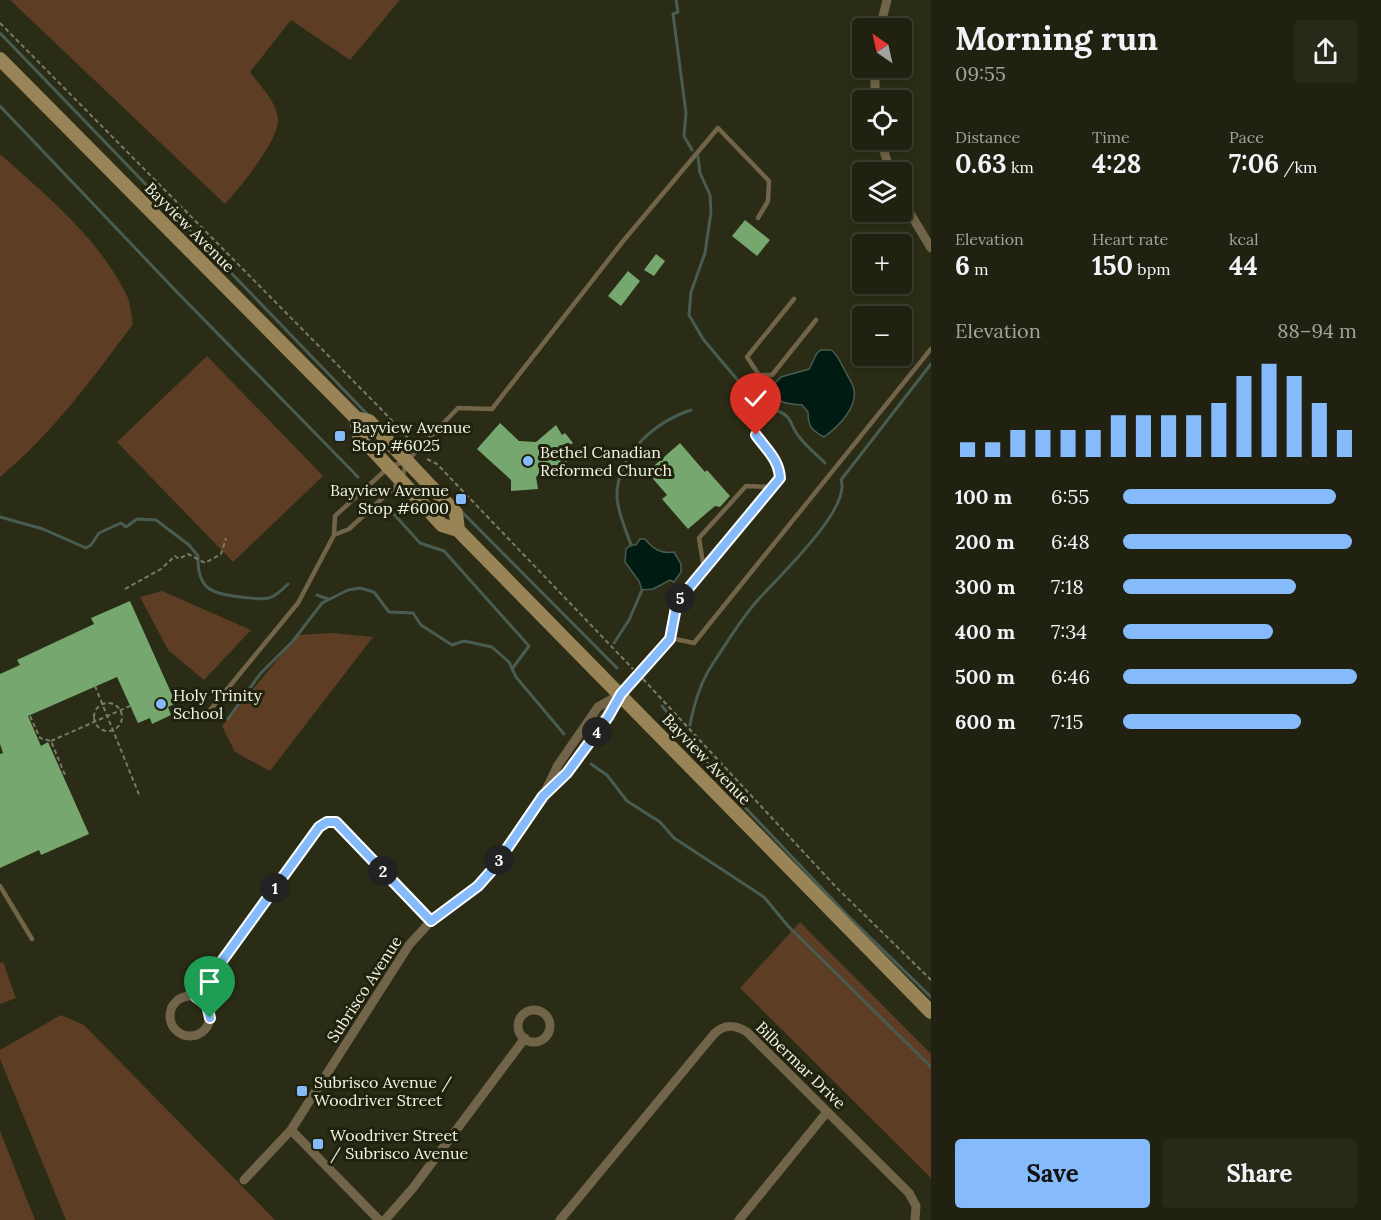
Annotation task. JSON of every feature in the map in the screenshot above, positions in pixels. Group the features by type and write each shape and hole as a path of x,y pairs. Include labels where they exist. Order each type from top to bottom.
{"main road":[{"name":"Bayview Avenue","path":"0,59 356,418 369,422 407,461 456,513 458,530"},
{"name":"Bayview Avenue","path":"356,418 359,435 442,525 458,530 931,1012"}],"street":[{"path":"882,18 887,0"},
{"path":"912,217 931,248"},
{"name":"Subrisco Avenue","path":"244,1180 291,1130 404,953 431,921 486,878 543,796 567,773 608,717 621,694"},
{"path":"196,997 319,827 327,822 336,822 431,921"},
{"path":"184,997 196,997 202,1000 210,1011 208,1024 199,1034 186,1035 179,1032 172,1023 171,1010 184,997"},
{"name":"Bilbermar Drive","path":"561,1220 721,1028 739,1027 747,1032 909,1193 916,1206 915,1220"},
{"path":"385,1220 413,1188 525,1038"},
{"path":"739,1220 827,1112"},
{"path":"291,1130 379,1220"}],"lane":[{"path":"334,535 349,529 401,481 407,461 458,408 492,409 624,240 718,128 769,181 768,201 758,218"},
{"path":"621,694 670,639 677,602 780,478 780,468 756,435 759,375 747,357 794,298"},
{"path":"759,375 772,375 816,320"},
{"path":"670,639 694,643 931,350"},
{"path":"206,715 298,603 334,535 335,516 388,467 407,461"},
{"path":"704,570 699,538 746,486 773,487"},
{"path":"0,886 32,939"}],"path":[{"path":"0,23 410,441"},
{"path":"428,459 436,464 655,692 836,887 931,980"},
{"path":"126,589 161,569 175,556 178,559 188,554 205,563 221,554 226,538"},
{"path":"95,686 141,797"},
{"path":"110,703 121,711 122,722 114,731 106,732 94,723 94,715 102,704 110,703"},
{"path":"30,716 40,738 51,741 130,706"},
{"path":"51,741 65,775"}],"shaded area":[{"path":"10,0 400,0 350,60 291,20 250,72 275,108 278,121 276,130 257,164 225,204"},
{"path":"0,154 71,219 102,255 127,296 133,324 54,424 0,477"},
{"path":"821,350 831,350 839,359 852,384 854,394 851,408 835,428 824,437 811,427 808,412 802,405 782,402 773,392 772,386 781,377 809,369"},
{"path":"207,356 323,476 233,562 117,442"},
{"path":"640,539 645,539 661,551 674,552 681,564 681,572 674,582 670,580 653,589 642,590 639,581 625,562 626,549 631,545 636,545"},
{"path":"162,591 251,630 204,680 168,650 140,597"},
{"path":"332,633 373,637 270,771 235,752 222,726 298,635"},
{"path":"800,922 931,1054 931,1178 740,988"},
{"path":"3,962 16,998 0,1004 0,963"},
{"path":"61,1015 84,1025 275,1220 66,1220 0,1059 0,1050"},
{"path":"0,1131 35,1220 0,1220"}],"building":[{"path":"745,220 770,240 757,256 732,236"},
{"path":"656,254 665,261 654,276 644,270"},
{"path":"628,271 640,281 621,306 608,296"},
{"name":"Bethel Canadian Reformed Church","path":"500,423 519,441 536,442 556,425 562,435 565,433 573,443 568,446 574,454 558,470 546,469 536,477 538,489 511,491 511,480 477,449"},
{"path":"680,443 730,496 720,507 715,506 688,529 662,499 667,495 647,472"},
{"path":"130,601 173,697 174,704 168,707 171,715 152,724 150,718 138,723 117,677 28,716 41,746 48,742 89,834 41,855 39,850 0,868 0,754 3,753 0,744 0,674 20,665 17,660 94,624 91,618"}],"waterway":[{"path":"676,0 678,12 673,14 686,113 684,136 692,150"},
{"path":"0,33 369,416"},
{"path":"0,106 176,291 358,477"},
{"path":"698,157 700,173 710,195 711,212 705,253 691,292 689,315 703,339 751,396"},
{"path":"690,725 704,679 733,632 751,608 810,544 835,508 841,493 841,480 931,364"},
{"path":"768,390 772,391"},
{"path":"772,409 788,417 801,439 825,463"},
{"path":"631,545 617,502 619,481 624,467 631,453 652,431 677,415 691,410"},
{"path":"391,511 420,543 444,551 529,646 512,669"},
{"path":"462,512 617,668"},
{"path":"0,517 43,529 86,548 91,545 99,533 121,523 126,527 137,519 156,520 189,545 198,556 198,567 203,583 214,591 230,596 266,599 274,596 288,584"},
{"path":"228,719 260,674 293,641 322,603 348,590 360,588 374,592 389,612 413,613 421,625 452,645 464,641 492,647 509,662 516,677 564,734"},
{"path":"614,643 629,620 642,590"},
{"path":"317,595 328,599"},
{"path":"662,706 739,801 847,915 931,997"},
{"path":"591,764 607,775 627,801 660,822 674,838 764,897 788,926 931,1067"}],"place":[{"name":"Bayview Avenue Stop #6025","path":"340,436"},
{"name":"Bethel Canadian Reformed Church","path":"528,461"},
{"name":"Bayview Avenue Stop #6000","path":"461,499"},
{"name":"Holy Trinity School","path":"161,704"},
{"name":"Subrisco Avenue / Woodriver Street","path":"302,1091"},
{"name":"Woodriver Street / Subrisco Avenue","path":"318,1144"}],"route":[{"path":"210,1018 207,1005 196,997 319,827 327,822 336,822 431,921 478,886 493,869 543,796 567,773 608,717 621,694 670,639 677,602 780,478 780,468 776,459 756,435"}]}
